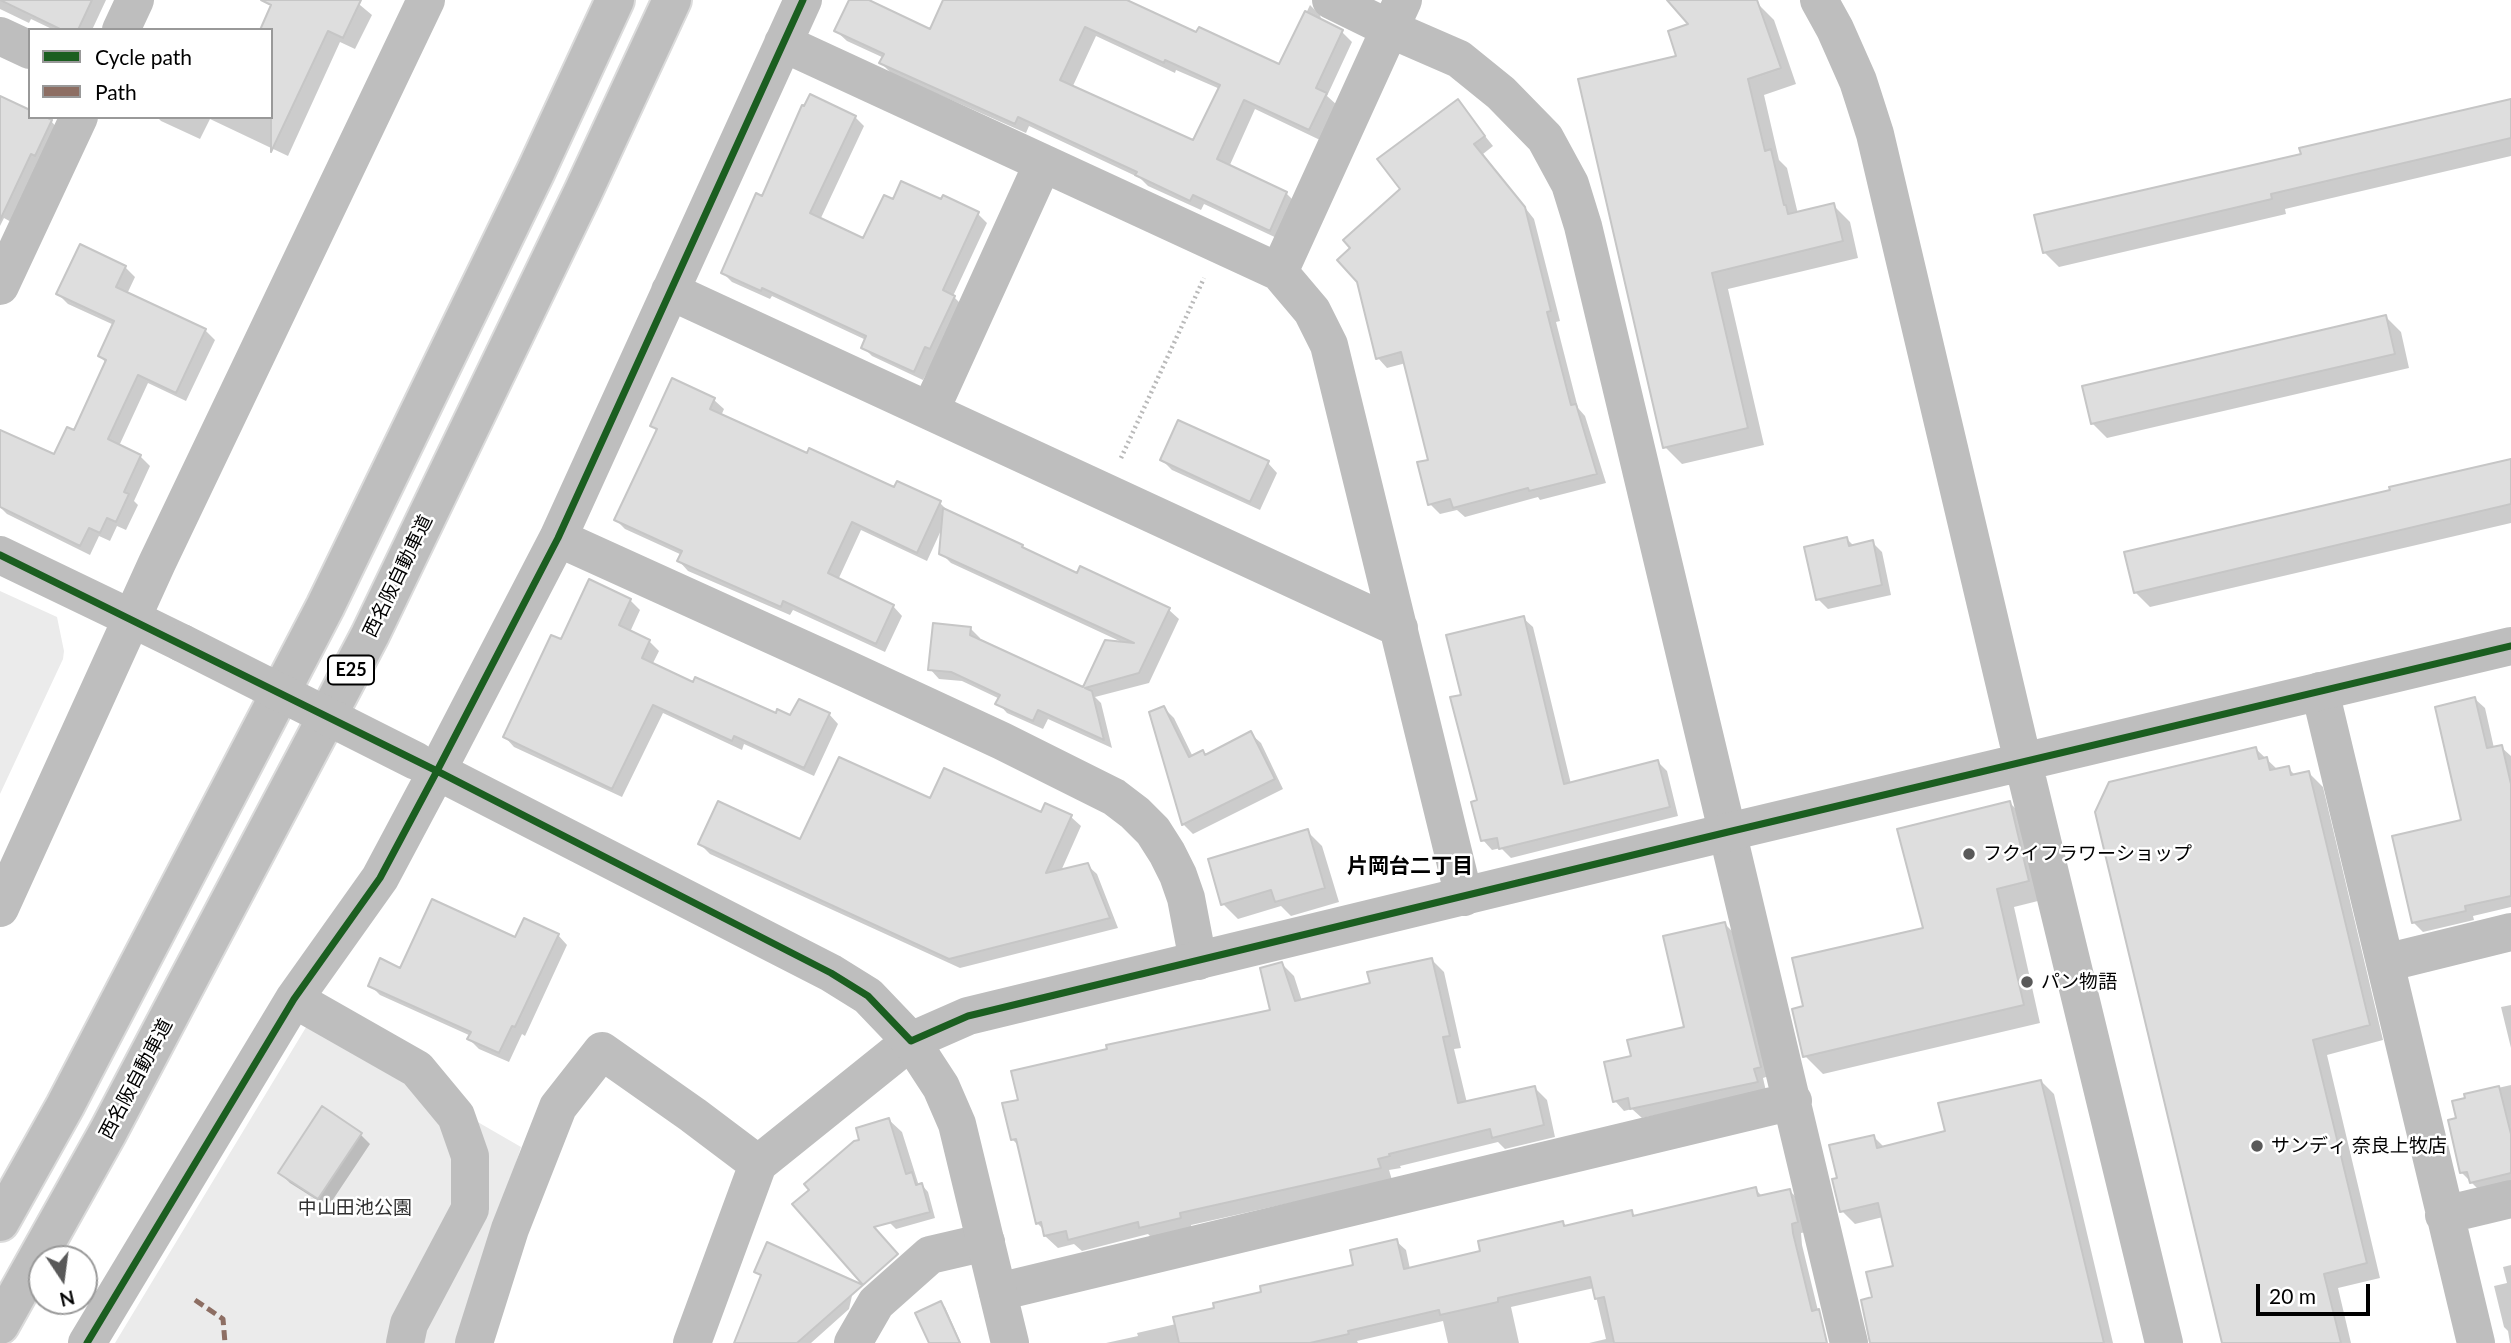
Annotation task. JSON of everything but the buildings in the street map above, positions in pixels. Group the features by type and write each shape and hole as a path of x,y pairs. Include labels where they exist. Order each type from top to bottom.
{"main road":[{"path":"122,28 135,0"},
{"path":"0,908 157,563 426,0"},
{"name":"E25","path":"0,1222 65,1106 325,607 536,171 615,0"},
{"name":"西名阪自動車道","path":"0,1325 114,1120 370,635 672,0"},
{"path":"87,1343 294,999 380,878 427,766 558,538 803,0"},
{"path":"1331,0 1397,15 1459,59 1501,93 1545,138 1570,184 1583,226 1849,1343"},
{"path":"1819,0 1858,81 1875,134 2164,1343"},
{"path":"1279,272 1397,15"},
{"path":"0,36 28,49"},
{"path":"783,43 1279,272 1312,310 1329,345 1464,897"},
{"path":"1,279 78,119"},
{"path":"930,411 1043,163"},
{"path":"670,291 1399,628"},
{"path":"558,538 849,670 1114,797 1153,831 1167,853 1186,898 1198,961"},
{"path":"0,555 427,766 831,973 868,996 911,1041 941,1087 957,1124 1010,1343"},
{"path":"692,1343 758,1164 911,1041 968,1016 2511,646"},
{"path":"2320,691 2476,1343"},
{"path":"2385,963 2511,932"},
{"path":"294,999 417,1069 456,1116 470,1156 470,1209 409,1324 405,1343"},
{"path":"474,1343 510,1229 558,1107 601,1051 758,1164"},
{"path":"998,1292 1793,1101"},
{"path":"2444,1215 2511,1199"},
{"path":"853,1343 877,1303 930,1255 986,1242"}],"path":[{"path":"1105,493 1219,245"}],"green space":[{"path":"0,591 57,617 64,651 63,659 0,794"},
{"name":"中山田池公園","path":"308,1024 521,1147 459,1343 115,1343"}],"marked path":[{"path":"195,1300 223,1319 225,1343"}],"cycle path":[{"path":"87,1343 294,999 380,878 558,538 803,0"},
{"path":"0,555 437,771 831,973 868,996 911,1041 968,1016 2511,646"}],"place":[{"name":"フクイフラワーショップ","path":"1969,854"},
{"name":"パン物語","path":"2027,982"},
{"name":"サンディ 奈良上牧店","path":"2257,1146"}],"district":[{"name":"片岡台二丁目","path":"1410,866"}]}
